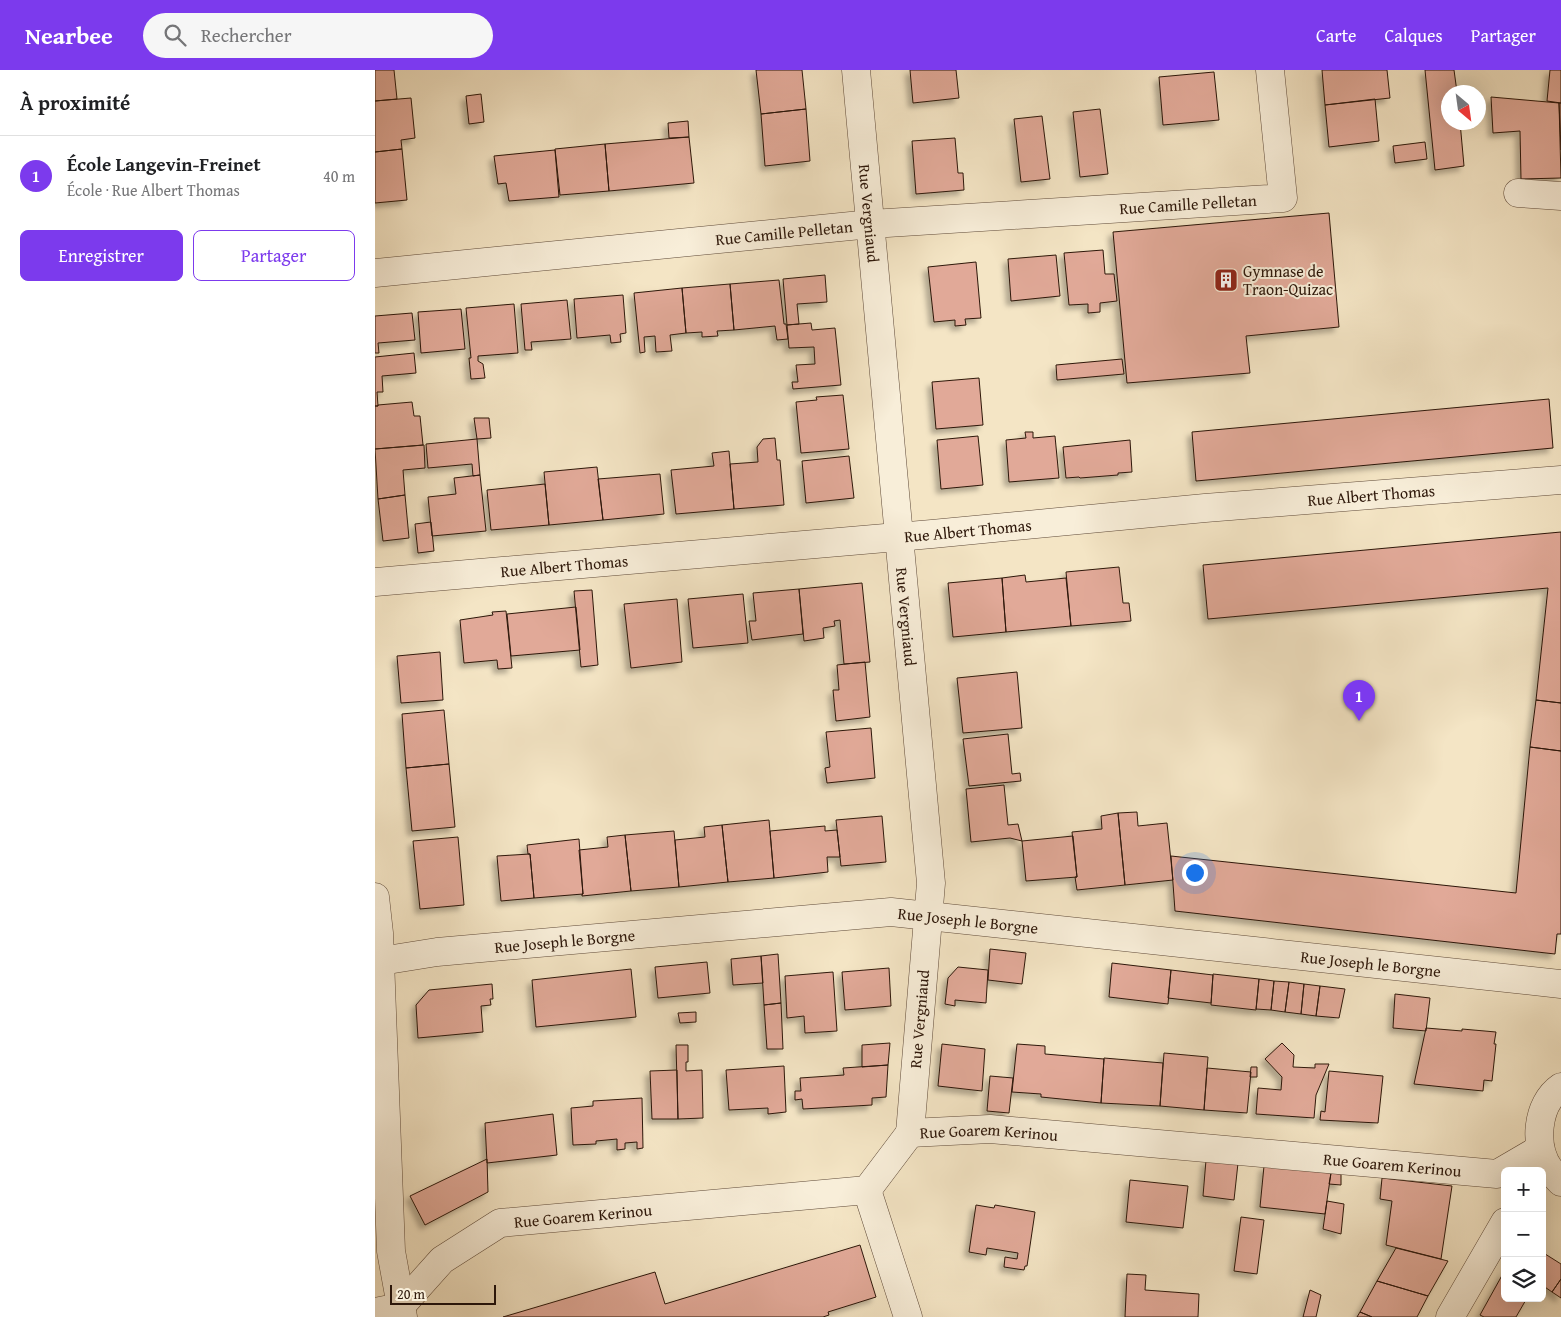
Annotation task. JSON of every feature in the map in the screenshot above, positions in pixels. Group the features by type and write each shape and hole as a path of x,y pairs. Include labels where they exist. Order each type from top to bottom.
{"street":[{"name":"Rue Vergniaud","path":"856,70 931,883 910,1132"},
{"name":"Rue Camille Pelletan","path":"375,273 871,224 1283,198 1270,70"},
{"path":"1517,193 1561,196"},
{"name":"Rue Albert Thomas","path":"375,582 1205,508 1561,480"},
{"path":"375,897 379,933 377,961 393,1312"},
{"name":"Rue Joseph le Borgne","path":"377,961 437,952 891,912 1561,984"},
{"path":"1548,1169 1539,1127 1544,1109 1556,1090 1561,1087"},
{"name":"Rue Goarem Kerinou","path":"393,1312 442,1260 500,1223 867,1190 910,1132 990,1129 1497,1174 1548,1169"},
{"path":"867,1190 908,1317"},
{"path":"1450,1317 1501,1229"}],"building":[{"path":"375,70 394,70 397,99 375,101"},
{"path":"756,70 802,70 806,109 761,114"},
{"path":"910,70 956,70 959,98 913,103"},
{"path":"1322,70 1387,70 1390,98 1325,105"},
{"path":"1425,70 1454,70 1456,85 1441,85 1441,130 1461,130 1464,166 1435,170"},
{"path":"1550,70 1561,70 1561,103 1547,101"},
{"path":"1214,72 1219,120 1163,125 1159,77"},
{"path":"481,94 484,122 469,124 466,96"},
{"path":"1491,97 1559,103 1561,178 1521,179 1520,131 1493,133"},
{"path":"411,98 415,138 401,140 402,149 375,152 375,101"},
{"path":"1375,99 1379,141 1329,147 1325,105"},
{"path":"1559,103 1561,103 1561,149"},
{"path":"806,109 810,161 765,166 761,114"},
{"path":"1100,109 1108,174 1080,177 1073,112"},
{"path":"1042,116 1050,179 1021,182 1014,119"},
{"path":"688,121 689,137 669,138 668,123"},
{"path":"689,137 694,183 609,191 605,144"},
{"path":"955,138 958,173 963,173 964,190 916,194 912,141"},
{"path":"1425,142 1427,159 1395,163 1393,146"},
{"path":"605,144 609,191 560,195 555,149"},
{"path":"402,149 407,200 375,203 375,152"},
{"path":"555,150 559,197 509,201 506,183 498,184 494,156"},
{"name":"Gymnase de Traon-Quizac","path":"1329,213 1339,327 1246,336 1250,373 1127,383 1113,232"},
{"path":"1103,250 1105,274 1114,274 1117,301 1100,303 1100,312 1088,313 1088,304 1069,305 1064,253"},
{"path":"1056,255 1060,296 1011,301 1008,259"},
{"path":"976,262 981,318 965,319 966,325 955,326 955,320 934,322 928,267"},
{"path":"825,275 827,302 797,304 799,324 787,325 783,279"},
{"path":"779,280 784,324 786,324 788,339 777,340 775,326 734,330 730,284"},
{"path":"730,284 734,330 717,331 718,336 702,337 702,332 686,333 682,288"},
{"path":"682,288 686,333 670,335 672,351 656,352 655,336 644,337 645,352 640,353 634,293"},
{"path":"623,295 626,333 620,334 621,342 611,343 610,335 577,338 574,299"},
{"path":"567,300 571,339 531,342 532,350 525,350 521,304"},
{"path":"514,304 518,353 478,356 478,361 483,364 485,378 471,379 466,308"},
{"path":"461,309 465,349 421,353 418,312"},
{"path":"412,313 415,340 378,343 379,353 375,353 375,316"},
{"path":"811,323 812,330 835,328 841,385 793,389 792,382 798,382 796,365 815,364 814,347 789,348 787,325"},
{"path":"414,353 416,373 382,376 383,392 377,392 378,406 375,406 375,357"},
{"path":"1122,359 1124,374 1057,380 1056,365"},
{"path":"979,378 983,425 936,429 932,382"},
{"path":"843,395 849,449 801,453 796,402 817,400 816,397"},
{"path":"1549,399 1553,448 1196,481 1192,432"},
{"path":"412,402 414,416 420,416 423,445 375,449 375,406"},
{"path":"474,418 489,418 491,438 477,439"},
{"path":"1025,432 1033,432 1033,438 1055,436 1059,478 1009,482 1006,440 1026,438"},
{"path":"978,436 983,485 941,489 937,440"},
{"path":"775,438 777,460 780,460 784,505 734,509 730,464 758,462 757,447 763,439"},
{"path":"477,439 480,475 473,476 472,464 428,468 426,444"},
{"path":"1130,440 1132,472 1118,473 1118,475 1066,478 1063,447"},
{"path":"424,445 425,468 403,470 405,495 378,499 375,449"},
{"path":"729,451 734,509 676,514 671,470 714,466 712,453"},
{"path":"849,456 854,498 806,503 802,461"},
{"path":"597,467 603,520 549,525 544,472"},
{"path":"660,474 664,514 603,520 598,479"},
{"path":"480,475 486,531 432,536 428,497 456,494 454,478"},
{"path":"545,484 549,525 491,530 487,490"},
{"path":"405,495 409,538 383,541 378,499"},
{"path":"431,522 434,551 418,553 415,524"},
{"path":"1561,532 1561,703 1536,700 1548,588 1208,619 1203,565"},
{"path":"1119,567 1123,603 1129,603 1131,621 1071,626 1066,572"},
{"path":"1025,575 1026,582 1066,578 1071,626 1006,632 1002,578"},
{"path":"1002,578 1006,632 953,637 948,583"},
{"path":"862,583 870,662 844,664 840,620 834,621 835,626 823,628 824,638 804,641 799,589"},
{"path":"799,589 803,634 752,640 749,621 756,621 753,593"},
{"path":"592,590 598,665 581,667 574,591"},
{"path":"743,594 748,643 693,648 688,599"},
{"path":"677,599 682,662 631,668 624,604"},
{"path":"576,607 580,650 511,656 507,614"},
{"path":"506,611 512,668 498,669 497,660 464,663 460,620 493,615 492,612"},
{"path":"440,652 443,700 401,703 397,656"},
{"path":"865,662 870,717 836,721 833,690 839,690 837,665"},
{"path":"1017,672 1022,728 963,733 957,678"},
{"path":"1536,700 1561,703 1561,751 1530,747"},
{"path":"444,710 449,764 406,768 402,714"},
{"path":"871,728 875,778 827,783 825,768 830,767 826,732"},
{"path":"1008,734 1012,774 1020,773 1021,781 969,786 963,739"},
{"path":"1530,747 1561,751 1561,934 1557,934 1555,954 1175,911 1171,856 1516,893"},
{"path":"449,764 455,827 412,831 406,768"},
{"path":"1004,785 1008,825 1018,824 1022,841 1010,838 971,842 966,789"},
{"path":"1137,812 1138,826 1167,823 1173,880 1125,885 1118,813"},
{"path":"1118,813 1125,885 1077,890 1072,832 1102,829 1101,816"},
{"path":"882,816 886,862 841,866 836,820"},
{"path":"769,820 774,878 728,882 722,825"},
{"path":"722,825 728,882 679,887 675,840 705,837 704,827"},
{"path":"825,826 825,831 837,830 840,857 827,857 828,872 774,878 770,831"},
{"path":"674,831 679,887 631,891 625,835"},
{"path":"625,835 631,891 582,896 579,850 608,847 607,837"},
{"path":"1073,836 1077,877 1026,881 1022,841"},
{"path":"458,837 464,905 420,909 413,841"},
{"path":"579,839 583,894 534,898 530,854 528,854 527,845"},
{"path":"530,854 534,898 501,901 497,856"},
{"path":"990,949 1026,953 1022,984 988,980"},
{"path":"778,954 781,1003 764,1005 761,956"},
{"path":"761,956 763,983 733,985 731,959"},
{"path":"707,962 710,993 658,998 655,967"},
{"path":"1112,963 1171,970 1168,1004 1109,997"},
{"path":"958,967 988,970 986,1003 955,1000 955,1006 945,1004 948,978"},
{"path":"889,968 891,1006 845,1010 842,972"},
{"path":"631,969 636,1017 536,1027 532,980"},
{"path":"1171,970 1213,975 1211,1003 1168,998"},
{"path":"833,972 837,1031 805,1033 804,1016 787,1018 785,976"},
{"path":"1213,974 1259,979 1256,1010 1211,1005"},
{"path":"1259,979 1274,981 1271,1010 1256,1009"},
{"path":"1274,981 1289,982 1285,1012 1271,1010"},
{"path":"1289,982 1304,984 1301,1014 1285,1012"},
{"path":"492,984 493,999 490,999 491,1005 481,1006 483,1032 418,1038 416,1005 429,990"},
{"path":"1304,984 1320,986 1316,1016 1301,1014"},
{"path":"1320,986 1345,989 1339,1018 1316,1016"},
{"path":"1395,994 1430,998 1426,1031 1393,1028"},
{"path":"781,1003 783,1049 767,1049 764,1005"},
{"path":"696,1012 696,1022 680,1023 678,1013"},
{"path":"1426,1028 1496,1032 1492,1081 1484,1080 1483,1091 1414,1084"},
{"path":"890,1043 888,1065 862,1067 862,1045"},
{"path":"1282,1043 1294,1055 1293,1067 1315,1068 1315,1064 1329,1064 1316,1095 1314,1118 1256,1114 1258,1088 1281,1090 1282,1077 1265,1059"},
{"path":"942,1044 985,1049 982,1091 938,1086"},
{"path":"1017,1044 1045,1046 1045,1054 1104,1059 1101,1103 1041,1097 1041,1094 1012,1092"},
{"path":"676,1045 688,1045 686,1071 702,1070 703,1118 678,1119"},
{"path":"1164,1053 1208,1057 1204,1110 1160,1106"},
{"path":"1104,1058 1163,1063 1160,1106 1101,1103"},
{"path":"888,1065 886,1097 872,1098 872,1105 803,1109 802,1099 795,1100 795,1091 801,1091 800,1078 844,1075 843,1068"},
{"path":"784,1066 786,1112 768,1114 768,1108 729,1110 726,1070"},
{"path":"1251,1067 1257,1067 1257,1077 1250,1077"},
{"path":"1207,1068 1251,1072 1247,1113 1204,1110"},
{"path":"677,1070 678,1119 652,1119 650,1071"},
{"path":"1329,1071 1383,1076 1378,1123 1320,1120 1321,1111 1325,1112"},
{"path":"990,1076 1013,1078 1009,1113 987,1111"},
{"path":"642,1098 643,1148 637,1149 637,1142 625,1143 625,1149 617,1150 617,1139 596,1141 596,1144 573,1145 571,1108 593,1106 593,1101"},
{"path":"553,1114 557,1155 487,1163 485,1123"},
{"path":"487,1159 488,1192 425,1225 410,1196"},
{"path":"1206,1160 1238,1163 1234,1200 1203,1196"},
{"path":"1264,1166 1331,1173 1325,1214 1260,1207"},
{"path":"1331,1173 1341,1174 1341,1185 1329,1184"},
{"path":"1382,1178 1452,1186 1441,1259 1386,1245 1392,1201 1380,1199"},
{"path":"1130,1180 1188,1186 1183,1228 1126,1222"},
{"path":"1327,1201 1344,1204 1341,1234 1323,1229"},
{"path":"976,1205 994,1208 995,1205 1035,1212 1027,1266 1025,1266 1024,1270 1004,1267 1005,1257 1017,1259 1018,1253 987,1248 986,1255 969,1252"},
{"path":"1241,1217 1264,1220 1257,1274 1234,1271"},
{"path":"860,1245 876,1297 828,1312 829,1315 823,1317 503,1317 655,1272 665,1304"},
{"path":"1396,1248 1448,1261 1428,1296 1377,1281"},
{"path":"1546,1255 1561,1264 1561,1279 1552,1292 1546,1288"},
{"path":"1127,1274 1146,1275 1145,1290 1199,1294 1198,1317 1125,1317"},
{"path":"1501,1277 1501,1302 1525,1302 1516,1317 1484,1317 1480,1315"},
{"path":"1561,1279 1561,1298 1552,1292"},
{"path":"1377,1281 1428,1296 1417,1317 1372,1317 1360,1312"},
{"path":"1310,1290 1321,1295 1316,1317 1303,1317"},
{"path":"1360,1312 1372,1317 1357,1317"}],"place":[{"name":"Gymnase de Traon-Quizac","path":"1226,280"},
{"name":"École Langevin-Freinet","path":"1359,721"}]}
